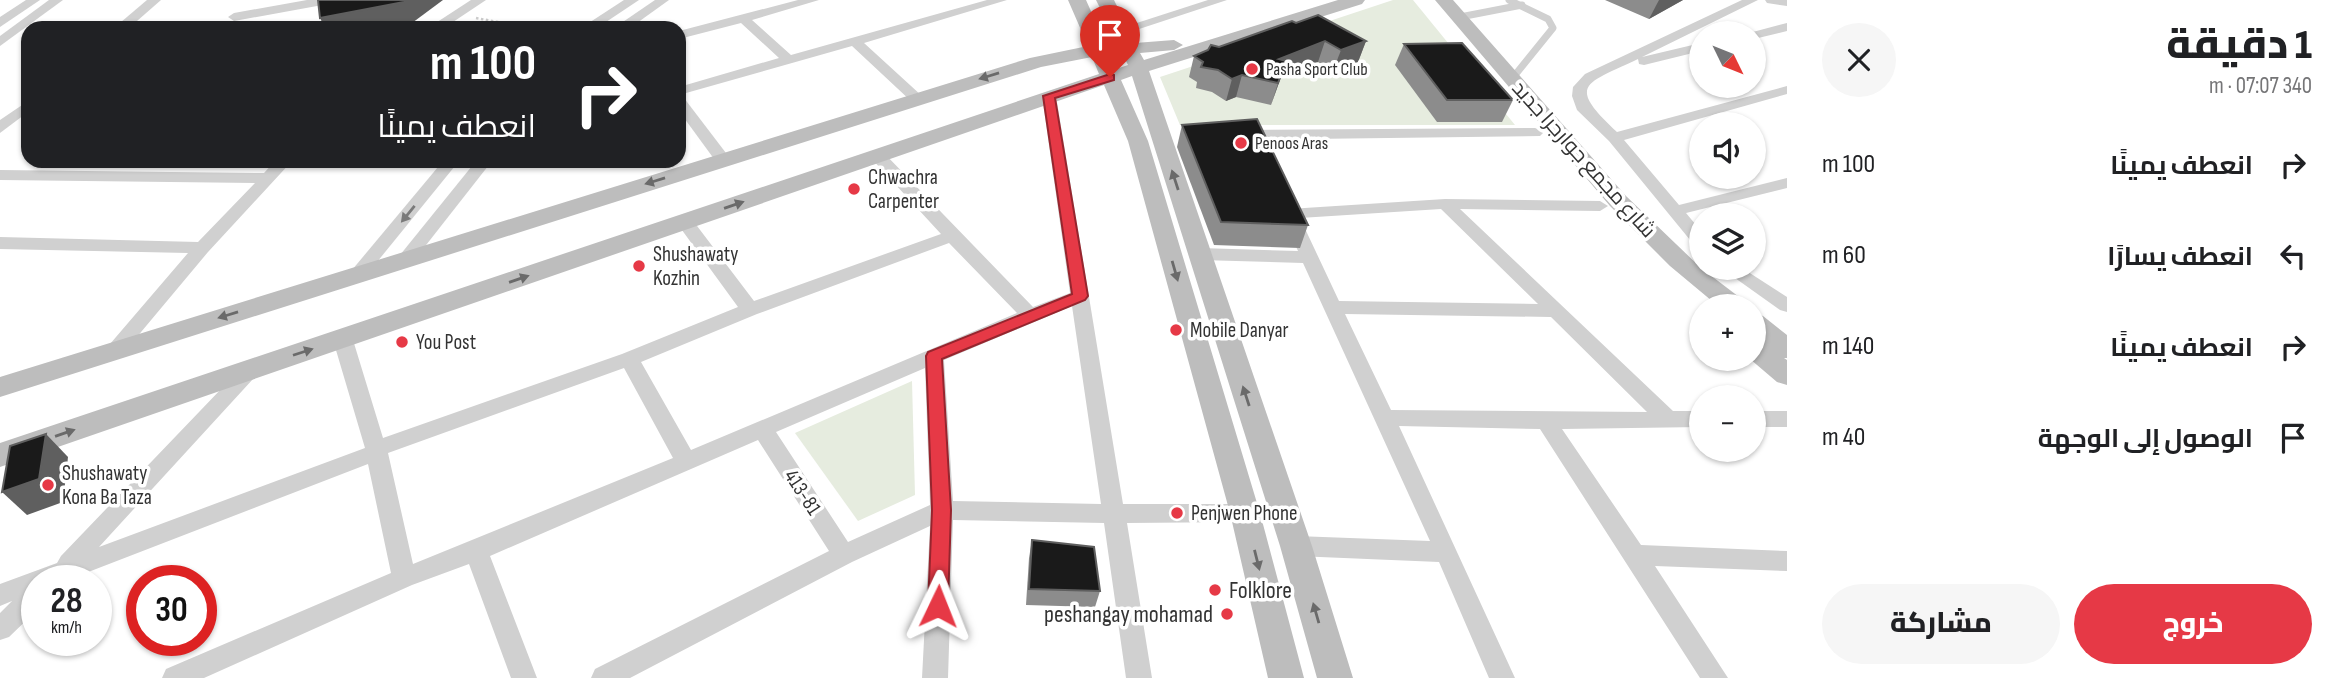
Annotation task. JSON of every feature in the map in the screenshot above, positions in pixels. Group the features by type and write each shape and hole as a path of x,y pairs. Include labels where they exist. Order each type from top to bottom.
{"street":[{"path":"0,23 34,0"},
{"path":"28,21 57,0"},
{"path":"130,21 155,0"},
{"path":"230,21 252,0"},
{"path":"234,17 328,0"},
{"path":"447,21 480,0"},
{"path":"599,21 633,0"},
{"path":"632,21 663,0"},
{"path":"686,33 813,0"},
{"path":"686,89 1001,0"},
{"path":"1077,0 1138,141 1245,513 1286,678"},
{"path":"1105,0 1169,140 1200,254 1296,546 1335,678"},
{"path":"0,455 1110,77 1129,50 1222,0"},
{"path":"0,387 1037,62 1100,50 1170,47 1316,0"},
{"path":"1129,50 1356,0"},
{"name":"شارع مجمع جوارجرا جديد","path":"1423,0 1600,206 1693,294"},
{"name":"شارع مجمع جوارجرا جديد","path":"1444,0 1618,201 1679,260 1720,294"},
{"path":"1689,228 1614,138 1590,117 1579,96 1584,82 1752,0"},
{"path":"1771,0 1787,2"},
{"path":"743,18 789,60"},
{"path":"1,41 21,26"},
{"path":"1766,32 1787,27"},
{"path":"1,41 21,40"},
{"path":"855,41 916,99"},
{"path":"1606,70 1689,50"},
{"path":"1037,62 1072,68 1079,75 1079,83 1072,89"},
{"path":"1614,138 1787,90"},
{"path":"1049,96 1139,678"},
{"path":"686,110 723,160"},
{"path":"0,128 21,112"},
{"path":"1227,136 1535,133"},
{"path":"1253,135 1264,157"},
{"path":"877,155 1030,315"},
{"path":"114,351 202,248 277,168"},
{"path":"358,274 445,168"},
{"path":"406,259 478,168"},
{"path":"0,175 268,178"},
{"path":"1674,211 1787,183"},
{"path":"1279,191 1447,552 1502,678"},
{"path":"1445,204 1668,419"},
{"path":"1289,214 1445,204 1600,206"},
{"path":"685,222 750,309"},
{"path":"83,565 376,450 629,359 750,309 952,236"},
{"path":"0,243 202,248"},
{"path":"1200,254 1310,257"},
{"path":"1749,280 1785,302"},
{"path":"175,678 404,578 476,551 1080,296"},
{"path":"1333,307 1553,311"},
{"path":"1766,332 1787,349"},
{"path":"343,340 376,450 404,578"},
{"path":"934,356 942,510 936,678"},
{"path":"1766,357 1787,375"},
{"path":"629,359 686,461"},
{"path":"67,565 253,369"},
{"path":"1384,418 1546,421 1689,419"},
{"path":"1766,419 1787,419"},
{"path":"1546,421 1715,678"},
{"name":"413-81","path":"762,429 844,555"},
{"path":"604,678 844,555 942,510 1114,514 1245,513"},
{"path":"1296,546 1447,552"},
{"path":"476,551 524,678"},
{"path":"1635,555 1787,561"},
{"path":"0,594 21,587"},
{"path":"0,629 21,609"}],"lane":[{"path":"1509,0 1548,19 1553,28 1511,80"},
{"path":"1460,17 1522,5"}],"path":[{"path":"457,15 491,21"}],"shaded area":[{"path":"1393,0 1413,0 1515,125 1180,125 1160,77"},
{"path":"912,381 915,495 858,521 795,433"}],"building":[{"path":"318,0 407,0 320,18"},
{"path":"1318,15 1366,41 1341,50 1325,41 1279,59 1286,61 1278,83 1242,75 1232,79 1218,70 1201,67 1203,62 1194,56 1208,50 1211,45 1219,47 1292,21 1296,23"},
{"path":"1462,43 1513,100 1447,100 1404,44"},
{"path":"1257,119 1308,225 1221,222 1182,125"},
{"path":"46,434 39,479 2,492 10,446"},
{"path":"1032,540 1094,547 1100,591 1029,589"}],"place":[{"name":"Pasha Sport Club","path":"1252,69"},
{"name":"Penoos Aras","path":"1241,143"},
{"name":"Chwachra Carpenter","path":"854,189"},
{"name":"Shushawaty Kozhin","path":"639,266"},
{"name":"Mobile Danyar","path":"1176,330"},
{"name":"You Post","path":"402,342"},
{"name":"Shushawaty Kona Ba Taza","path":"48,485"},
{"name":"Penjwen Phone","path":"1177,513"},
{"name":"Folklore","path":"1215,590"},
{"name":"peshangay mohamad","path":"1227,614"}],"route":[{"path":"938,606 942,510 934,356 1080,296 1049,96 1110,77"}]}
